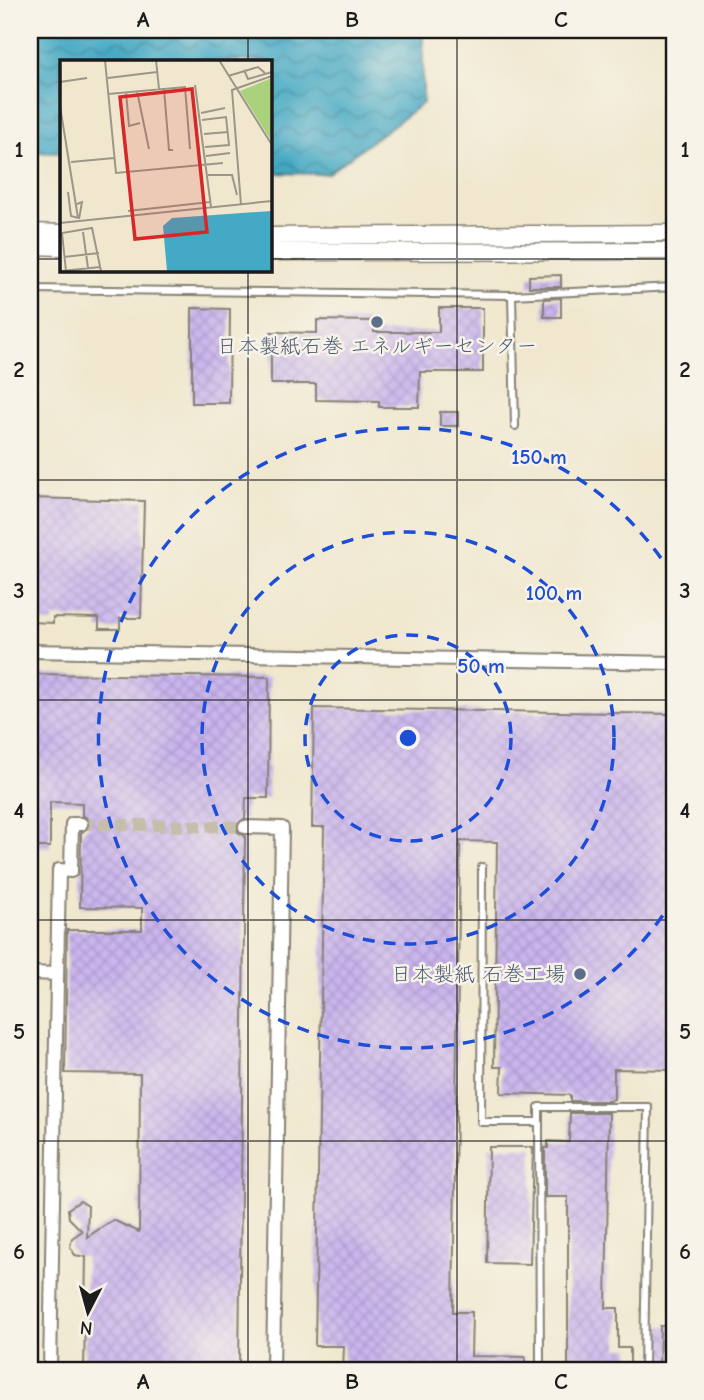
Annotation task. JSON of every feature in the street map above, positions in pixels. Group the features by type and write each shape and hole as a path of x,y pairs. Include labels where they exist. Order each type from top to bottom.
{"street":[{"path":"30,232 60,233"},
{"path":"271,236 674,233"},
{"path":"30,246 60,247"},
{"path":"271,252 674,251"},
{"path":"30,651 674,663"},
{"path":"50,1370 59,870 71,871 72,824 81,824"},
{"path":"245,827 282,828 273,1370"},
{"path":"30,973 57,974"}],"lane":[{"path":"30,289 512,295 674,287"},
{"path":"512,295 515,426"},
{"path":"482,867 481,1122 539,1122"},
{"path":"540,1370 539,1107 648,1107 644,1370"}],"water":[{"path":"30,30 423,30 423,103 327,174 271,173 271,60 60,60 60,153 30,152"}],"building":[{"path":"561,275 561,287 529,287 529,276"},
{"path":"561,298 561,317 544,317 544,299"},
{"path":"192,308 230,309 229,403 192,403"},
{"path":"439,308 483,308 483,372 420,372 419,407 379,407 379,401 316,400 316,384 271,384 271,332 317,333 317,320 374,321 374,332 439,332"},
{"path":"440,412 458,412 458,426 440,426"},
{"path":"30,498 144,501 141,618 120,618 120,629 99,629 99,618 53,617 53,623 30,622"},
{"path":"30,674 269,677 268,798 246,798 245,818 236,826 238,832 245,836 239,1370 84,1370 86,1257 75,1255 70,1247 72,1238 82,1231 69,1218 68,1209 80,1201 88,1206 87,1237 113,1220 139,1232 140,1074 65,1073 67,930 142,930 142,908 80,907 81,833 90,825 88,819 82,815 82,803 50,802 50,847 30,847"},
{"path":"314,708 674,714 674,1070 614,1069 614,1099 609,1101 570,1101 570,1095 501,1093 502,1067 494,1067 497,842 460,841 453,1312 472,1312 471,1356 525,1357 525,1370 343,1370 344,1346 315,1346 324,827 312,827"},
{"path":"570,1113 609,1113 606,1308 618,1308 618,1348 630,1348 630,1370 568,1370 568,1197 545,1197 545,1148 548,1148 548,1141 569,1142"},
{"path":"489,1147 533,1147 530,1264 487,1263"},
{"path":"660,1326 674,1326 674,1370 659,1370"}],"tunnel":[{"path":"81,824 245,827"}],"place":[{"name":"日本製紙石巻 エネルギーセンター","path":"377,322"},
{"name":"日本製紙 石巻工場","path":"580,974"}]}
